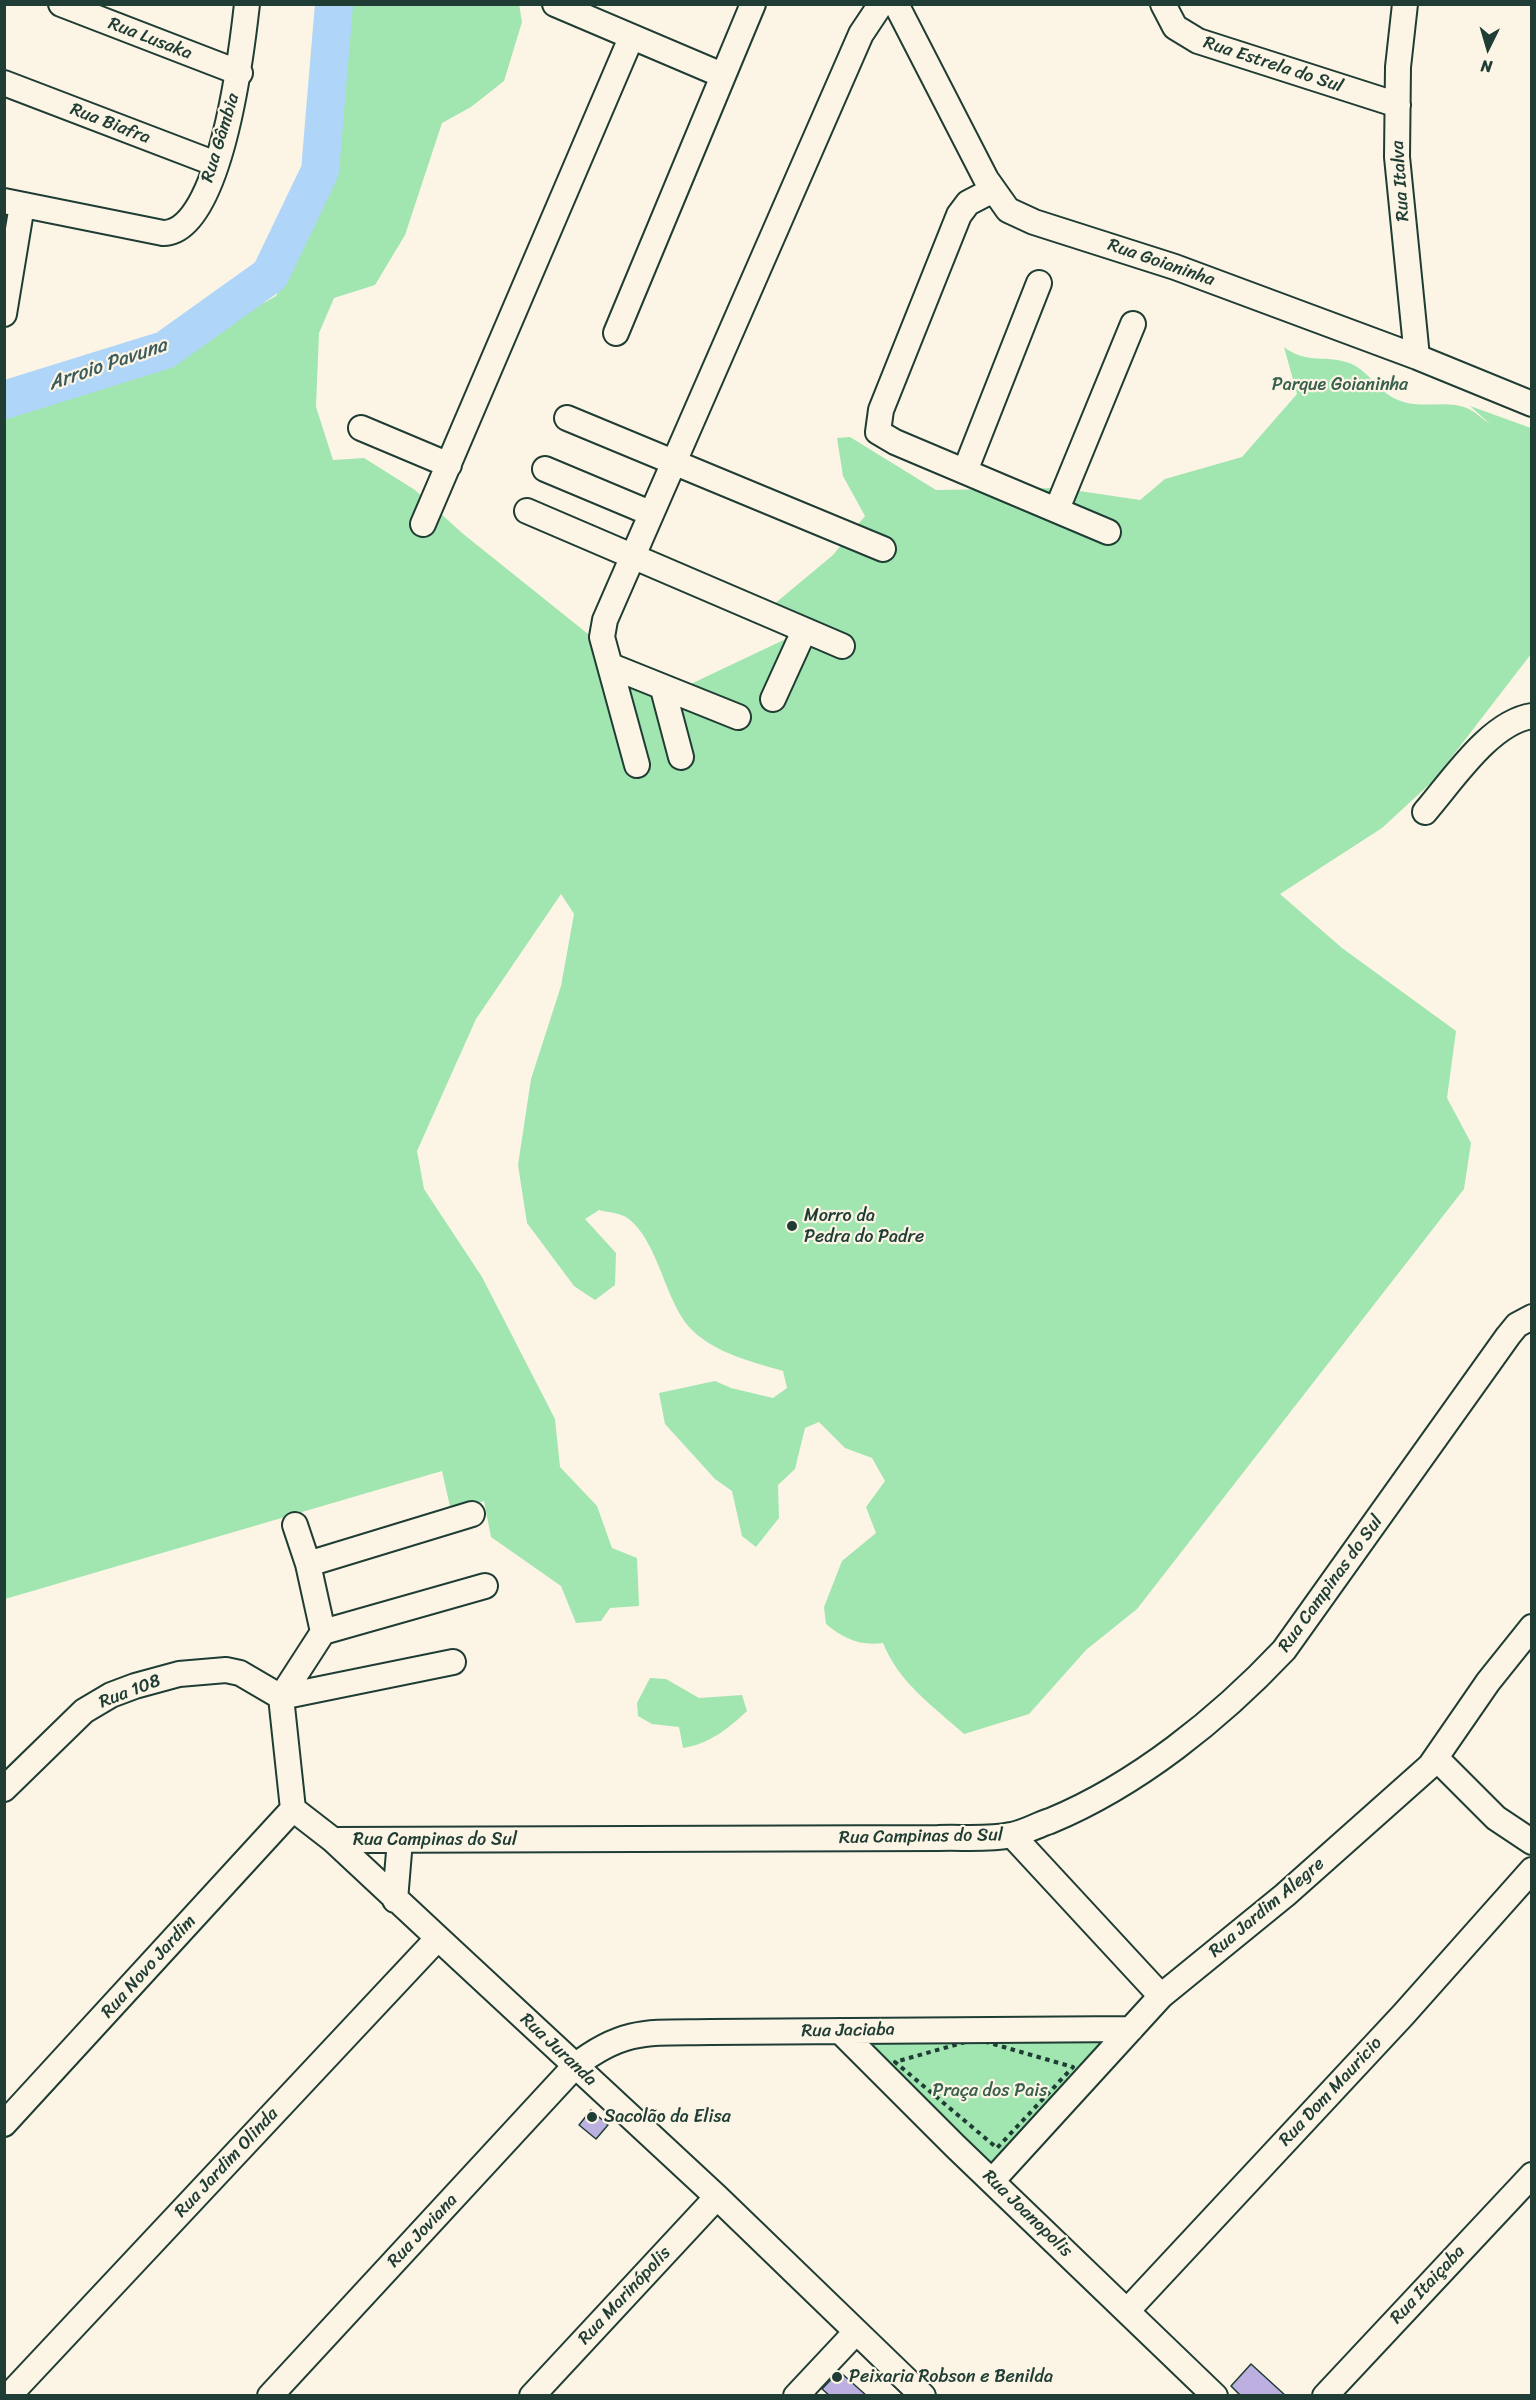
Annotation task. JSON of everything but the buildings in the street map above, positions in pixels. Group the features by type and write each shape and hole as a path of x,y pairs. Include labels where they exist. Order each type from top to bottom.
{"street":[{"name":"Rua Lusaka","path":"61,4 240,73"},
{"name":"Rua Gâmbia","path":"13,203 174,233 187,223 210,183 216,164 240,73 247,4"},
{"path":"555,4 630,38 722,75"},
{"path":"616,333 753,4"},
{"path":"637,765 602,637 605,620 861,33 881,4"},
{"name":"Rua Goianinha","path":"896,4 993,190 1008,210 1034,222 1175,267 1417,357 1532,404"},
{"name":"Rua Estrela do Sul","path":"1163,4 1177,16 1198,41 1398,105"},
{"name":"Rua Italva","path":"1405,4 1397,157 1417,357"},
{"path":"423,524 630,38"},
{"name":"Rua Biafra","path":"4,83 216,164"},
{"path":"993,190 968,203 959,215 878,421 878,432 1108,532"},
{"path":"4,314 13,203"},
{"path":"965,471 1040,282"},
{"path":"1057,509 1133,324"},
{"path":"567,418 883,549"},
{"path":"361,428 449,465"},
{"path":"545,469 650,513"},
{"path":"527,511 632,558 842,646"},
{"path":"773,699 804,631"},
{"path":"611,666 663,689 738,717"},
{"path":"663,689 681,757"},
{"path":"1425,812 1496,731 1517,718 1532,716"},
{"name":"Rua Campinas do Sul","path":"333,1840 927,1838 1012,1835 1069,1813 1122,1786 1246,1689 1305,1624 1512,1330 1532,1317"},
{"path":"308,1564 472,1514"},
{"path":"295,1524 308,1564 323,1632"},
{"path":"293,1809 281,1697 323,1632 485,1586"},
{"name":"Rua Jardim Alegre","path":"992,2181 1161,1996 1384,1809 1436,1758 1485,1687 1532,1627"},
{"path":"281,1697 453,1662"},
{"name":"Rua 108","path":"4,1789 84,1711 111,1695 135,1686 179,1674 226,1670 240,1673 281,1697"},
{"path":"1436,1758 1496,1818 1532,1842"},
{"name":"Rua Juranda","path":"293,1809 333,1840 717,2197 923,2396"},
{"name":"Rua Novo Jardim","path":"4,2124 293,1809"},
{"path":"1012,1835 1161,1996"},
{"path":"395,1900 400,1840"},
{"name":"Rua Dom Mauricio","path":"1127,2311 1403,2015 1532,1870"},
{"name":"Rua Jardim Olinda","path":"14,2385 438,1938"},
{"name":"Rua Jaciaba","path":"575,2066 616,2038 646,2033 1131,2029"},
{"name":"Rua Joanopolis","path":"840,2031 1215,2396"},
{"name":"Rua Joviana","path":"270,2396 575,2066"},
{"name":"Rua Itaiçaba","path":"1325,2396 1532,2175"},
{"name":"Rua Marinópolis","path":"532,2396 717,2197"},
{"path":"796,2396 856,2332"}],"path":[{"path":"976,2039 1073,2067 997,2148 895,2062 976,2039"}],"green space":[{"name":"Parque Goianinha","path":"519,4 522,22 504,81 471,107 442,123 405,235 375,285 334,298 319,333 316,407 333,460 364,458 415,490 462,533 608,650 659,699 790,637 773,605 833,555 865,516 843,476 837,438 850,437 936,490 1059,488 1140,500 1165,479 1242,457 1297,394 1284,347 1299,356 1337,360 1354,365 1384,392 1406,403 1459,405 1490,424 1470,406 1531,428 1531,654 1434,780 1382,828 1280,894 1342,948 1456,1031 1447,1098 1471,1143 1464,1189 1137,1609 1086,1650 1029,1714 964,1734 907,1682 883,1643 853,1640 839,1634 826,1624 824,1607 842,1561 876,1533 866,1507 885,1481 872,1458 845,1448 819,1422 805,1428 795,1469 778,1485 779,1518 756,1547 742,1536 732,1491 715,1479 665,1424 659,1393 715,1381 731,1388 773,1398 787,1388 783,1371 725,1352 703,1340 694,1332 676,1306 647,1241 626,1217 599,1210 585,1219 616,1253 615,1285 595,1300 574,1286 527,1223 518,1165 531,1079 561,986 574,914 561,894 476,1019 417,1151 424,1189 482,1277 555,1419 560,1467 597,1506 612,1548 637,1558 639,1606 610,1608 601,1621 576,1623 561,1586 491,1537 484,1501 451,1511 442,1471 5,1599 4,415 124,373 183,349 276,296 318,210 333,163 347,5"},
{"path":"650,1678 666,1679 699,1698 742,1695 747,1711 718,1735 683,1748 679,1727 652,1724 638,1716 637,1703"},
{"name":"Praça dos Pais","path":"1130,2029 993,2176 839,2034"}],"waterway":[{"name":"Arroio Pavuna","path":"4,400 165,350 270,275 320,171 334,4"}],"place":[{"name":"Morro da Pedra do Padre","path":"792,1226"},
{"name":"Sacolão da Elisa","path":"592,2117"},
{"name":"Peixaria Robson e Benilda","path":"837,2377"}]}
